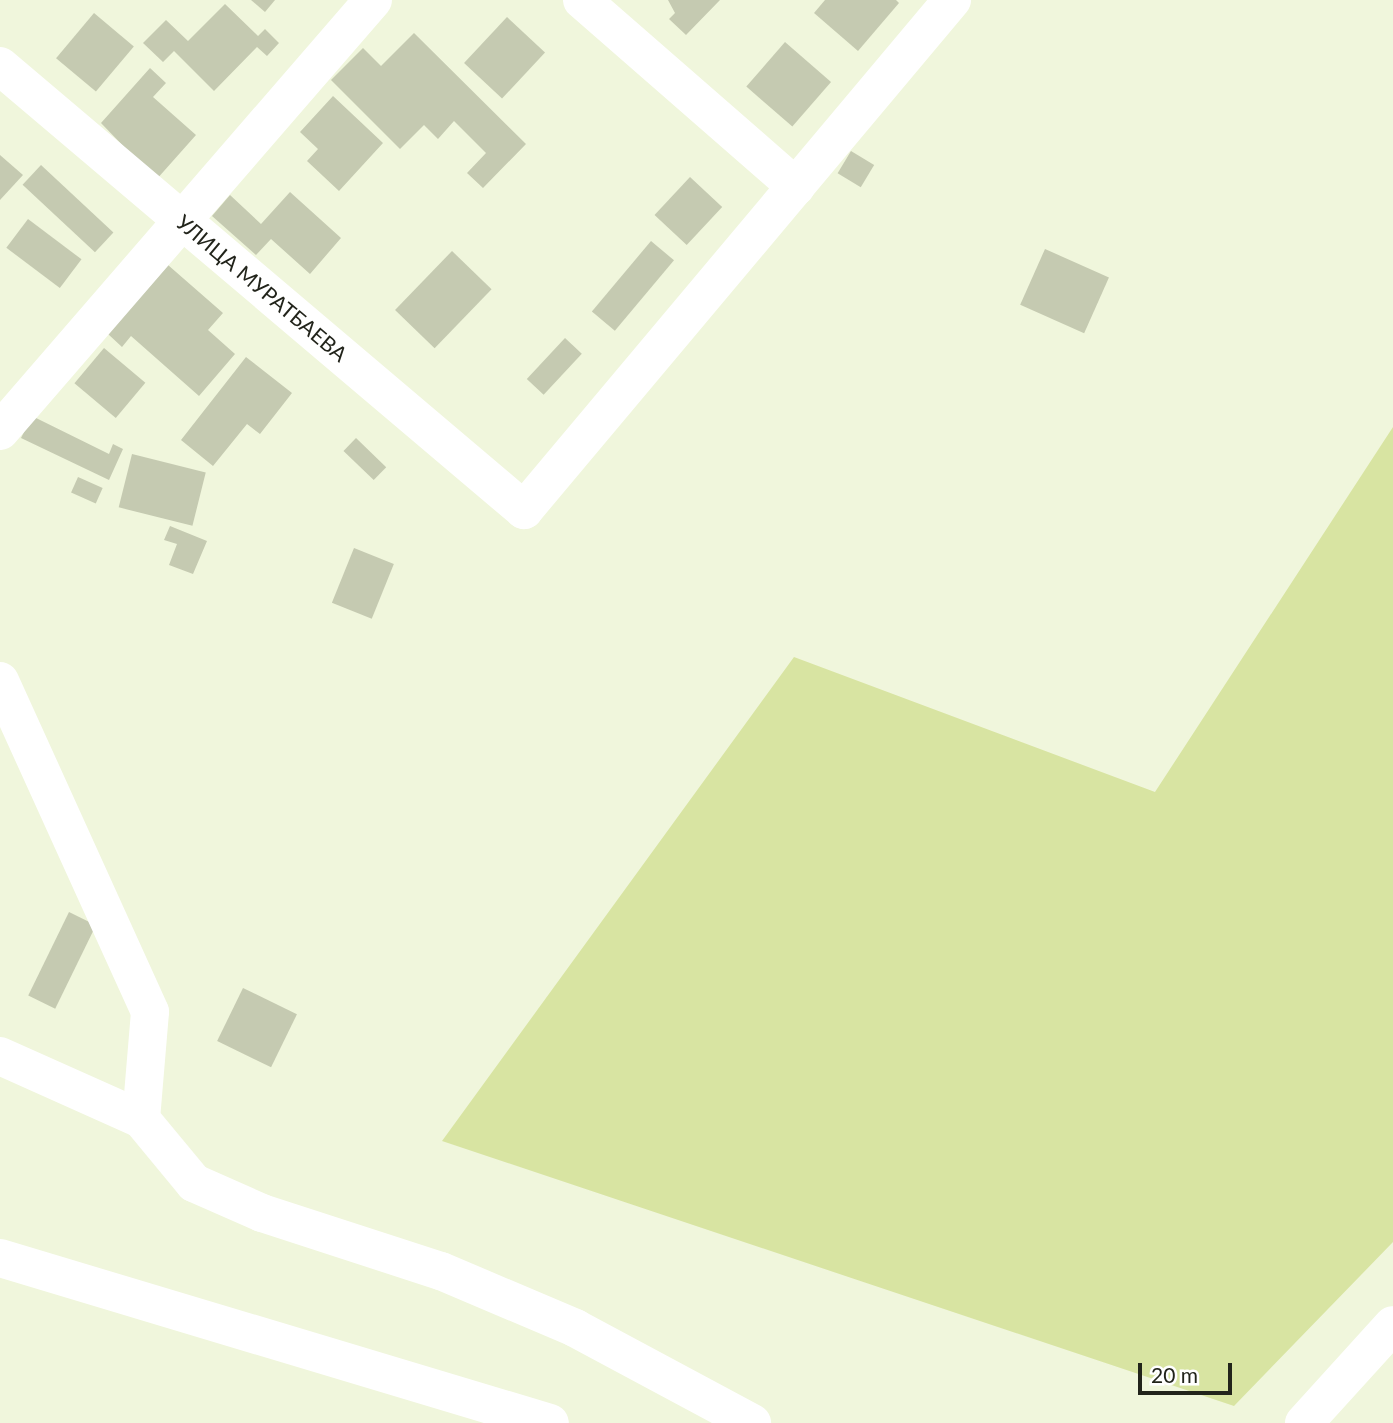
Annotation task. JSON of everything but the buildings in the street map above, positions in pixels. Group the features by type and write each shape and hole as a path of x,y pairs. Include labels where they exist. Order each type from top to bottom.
{"street":[{"path":"0,431 373,0"},
{"path":"583,0 796,187 952,0"},
{"name":"УЛИЦА МУРАТБАЕВА","path":"0,66 524,510 796,187"},
{"path":"0,681 150,1012 141,1119"},
{"path":"0,1056 141,1119 194,1182 262,1213 441,1271 575,1328 752,1423"},
{"path":"0,1258 550,1423"},
{"path":"1304,1423 1393,1325"}],"green space":[{"path":"1393,427 1393,1242 1234,1406 442,1141 794,657 1155,792"}]}
